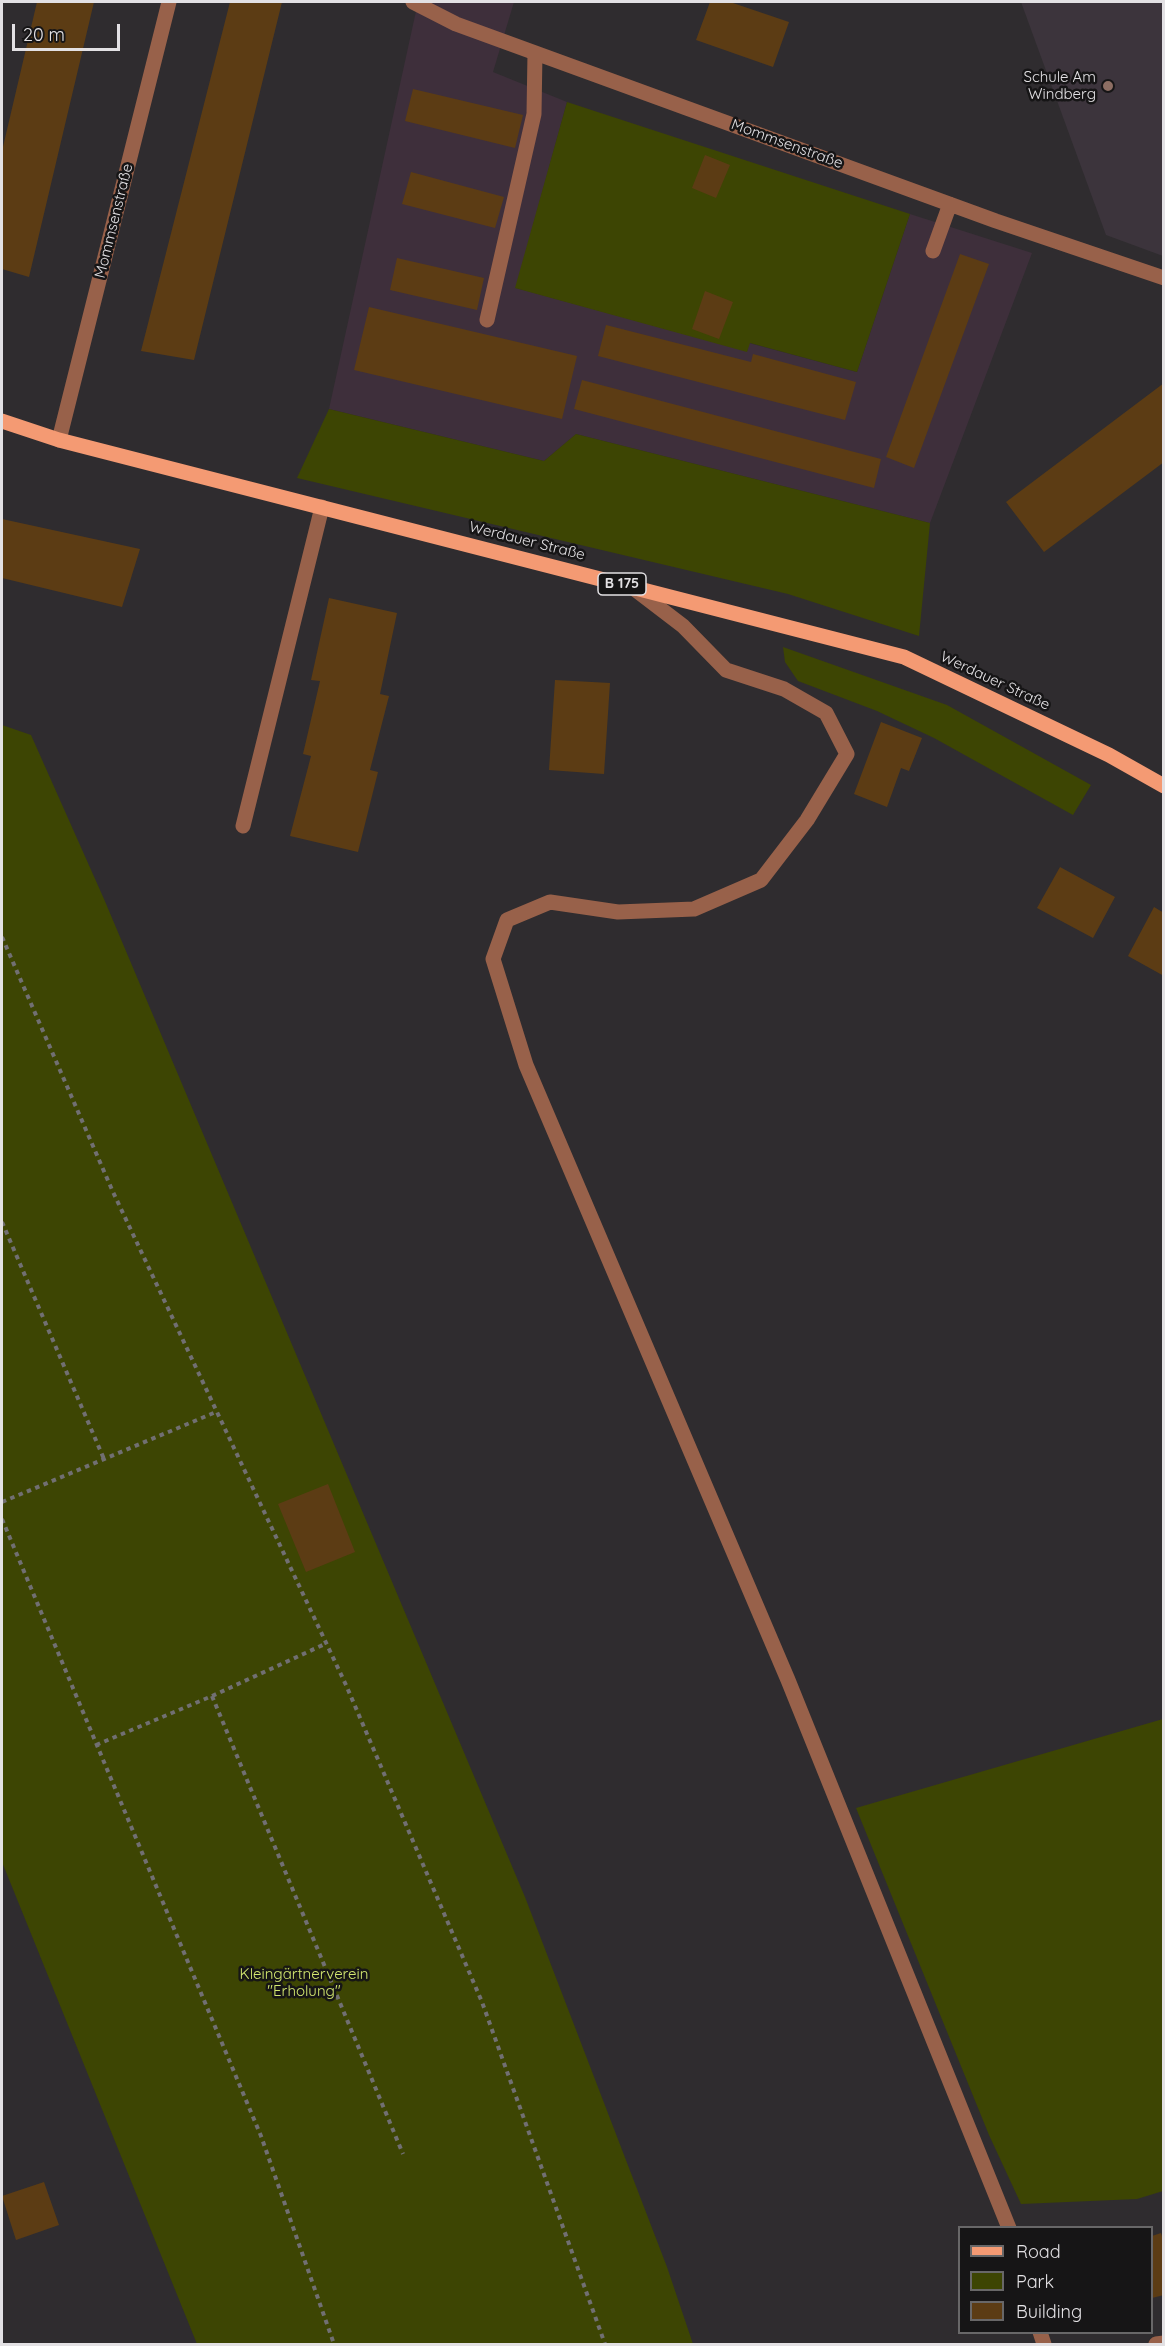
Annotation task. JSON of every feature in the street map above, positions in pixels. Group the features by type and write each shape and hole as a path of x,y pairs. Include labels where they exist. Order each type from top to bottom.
{"main road":[{"name":"Werdauer Straße","path":"2,422 59,440 904,657 1109,755 1164,786"}],"street":[{"name":"Mommsenstraße","path":"59,440 169,2"},
{"name":"Mommsenstraße","path":"413,2 456,24 950,204 1164,278"},
{"path":"487,320 534,114 535,52"},
{"path":"933,251 950,204"},
{"path":"243,826 322,507"},
{"path":"632,587 683,626 726,670 784,689 826,713 847,754 807,820 761,880 694,909 618,912 550,902 507,920 493,959 526,1065 788,1680 1008,2226"},
{"path":"1156,2344 1164,2343"}],"path":[{"path":"2,937 113,1192 346,1685 482,2002 605,2344"},
{"path":"2,1222 105,1459"},
{"path":"2,1502 216,1412"},
{"path":"2,1519 261,2136 334,2344"},
{"path":"96,1745 212,1696 325,1644"},
{"path":"212,1696 403,2154"}],"shaded area":[{"path":"418,2 514,2 493,72 567,102 516,288 747,351 749,343 857,372 910,214 1032,253 930,523 576,434 544,461 329,409"},
{"name":"Schule Am Windberg","path":"1021,2 1163,2 1163,256 1106,235"}],"green space":[{"path":"567,102 910,214 857,372 750,343 747,352 515,288"},
{"path":"329,409 544,461 576,434 930,523 919,636 788,594 297,478"},
{"path":"783,647 947,705 1091,785 1073,815 934,738 877,711 798,681 785,662"},
{"name":"Kleingärtnerverein \"Erholung\"","path":"2,725 31,735 104,899 525,1897 667,2267 693,2344 197,2344 2,1862"},
{"path":"1163,1719 1163,2191 1137,2199 1021,2204 989,2135 856,1808"}],"building":[{"path":"37,2 94,2 29,277 2,269 2,151"},
{"path":"230,2 282,2 194,360 141,351"},
{"path":"710,2 730,2 789,22 773,67 696,40"},
{"path":"413,89 523,115 515,148 405,121"},
{"path":"705,155 730,165 716,198 692,188"},
{"path":"411,172 504,197 495,228 402,204"},
{"path":"960,254 989,264 914,468 886,457"},
{"path":"397,258 484,278 477,310 390,290"},
{"path":"705,291 733,302 719,339 692,329"},
{"path":"369,307 577,356 562,419 354,370"},
{"path":"606,325 751,362 753,354 856,382 845,420 598,356"},
{"path":"582,380 881,459 874,488 574,409"},
{"path":"1164,383 1164,462 1044,552 1006,502"},
{"path":"2,519 140,549 122,607 2,578"},
{"path":"329,598 397,613 380,694 389,696 370,770 378,772 358,852 290,836 311,756 303,754 320,681 311,680"},
{"path":"555,680 610,683 604,774 549,770"},
{"path":"881,722 922,738 909,771 901,768 887,807 854,794"},
{"path":"1060,867 1115,897 1093,938 1037,908"},
{"path":"1154,907 1164,913 1164,976 1128,956"},
{"path":"328,1484 355,1552 306,1572 278,1504"},
{"path":"44,2182 59,2225 16,2240 2,2196"},
{"path":"1161,2233 1164,2243 1164,2295 1153,2298 1153,2236"}],"place":[{"name":"Schule Am Windberg","path":"1108,86"}]}
